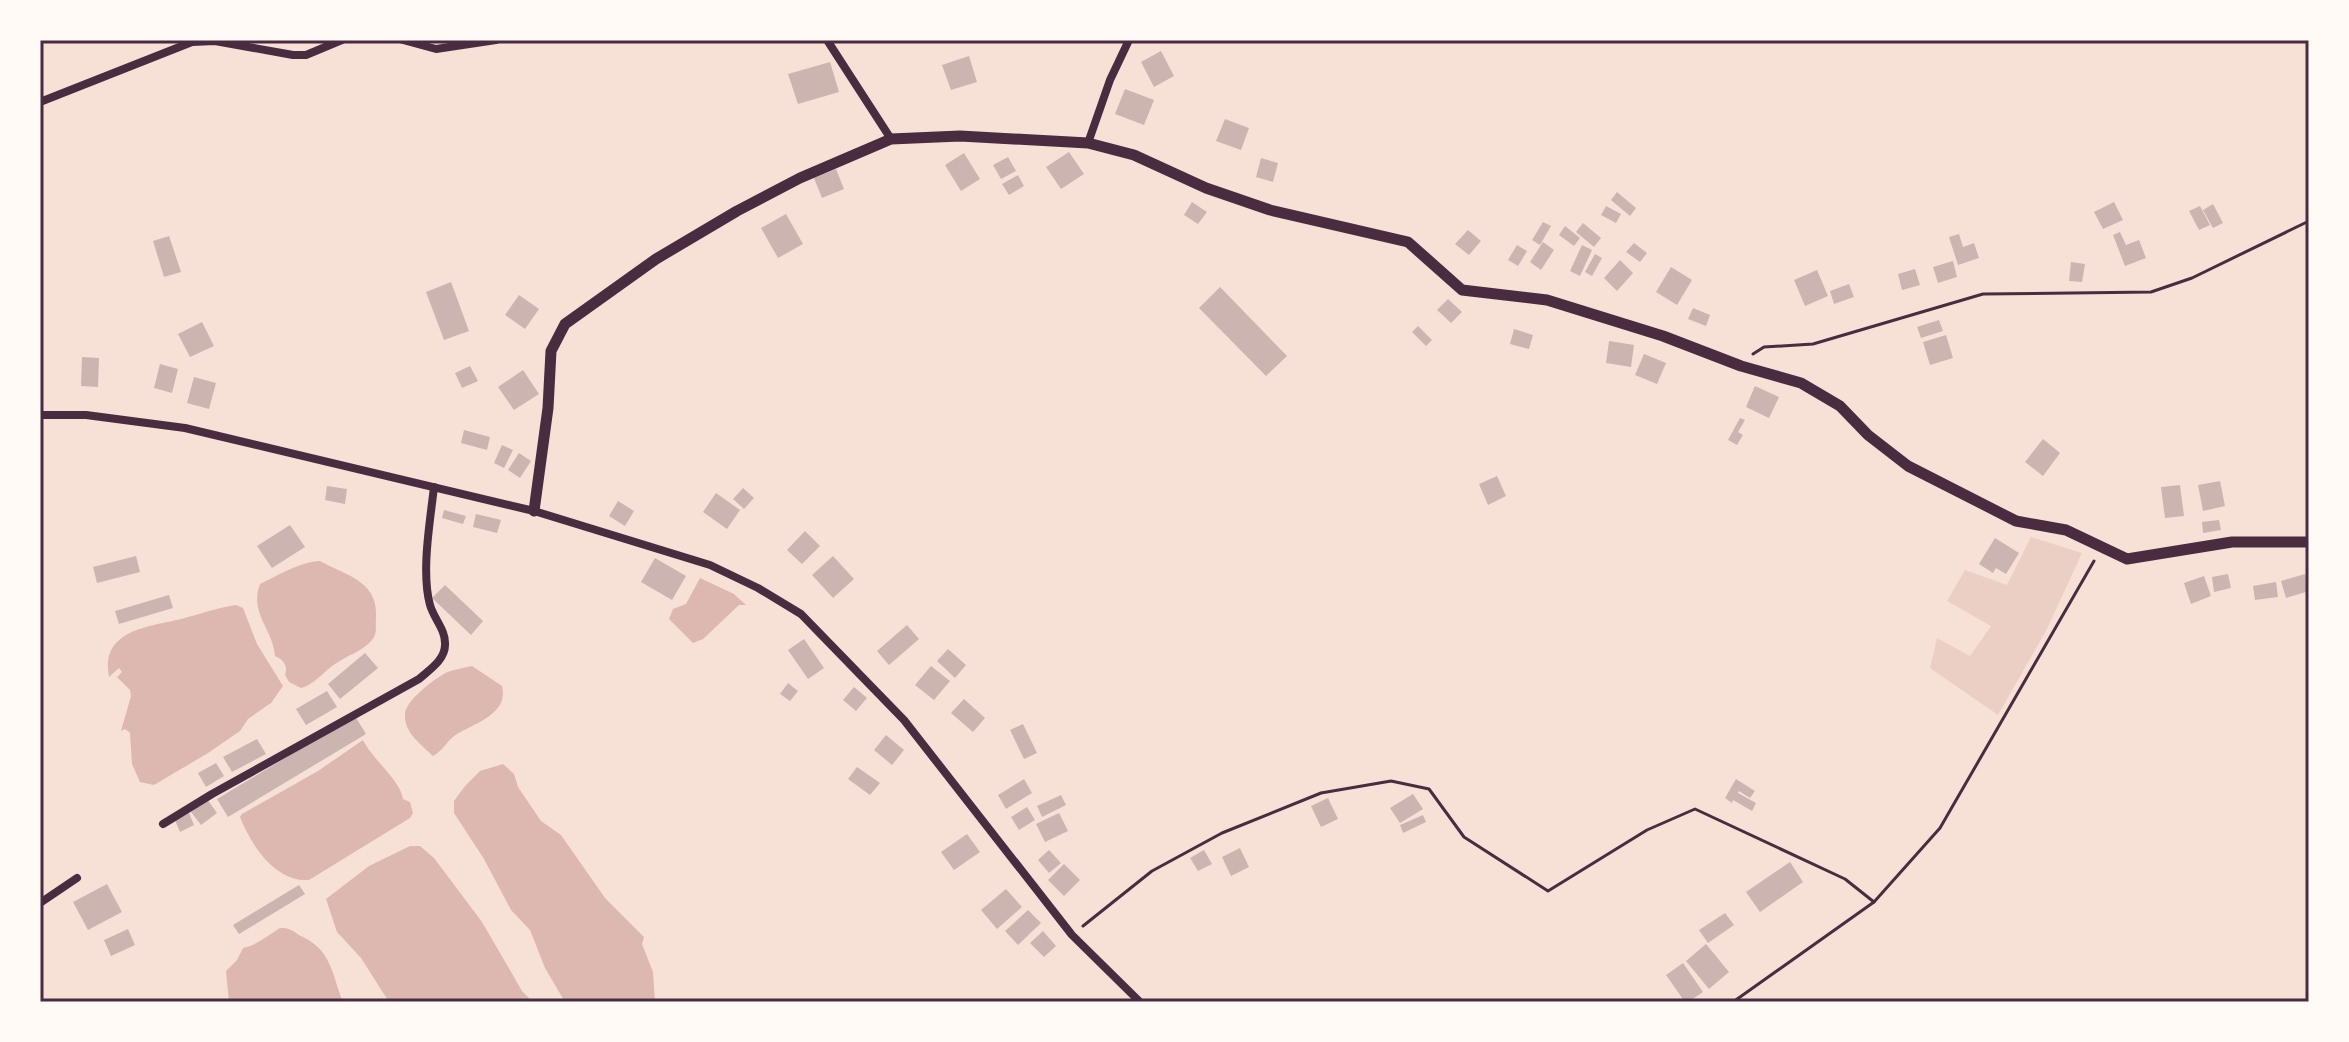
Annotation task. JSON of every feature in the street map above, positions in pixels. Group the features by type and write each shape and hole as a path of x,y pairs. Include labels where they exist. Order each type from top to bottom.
{"street":[{"path":"40,102 192,42 215,41 306,55 342,40"},
{"path":"403,40 436,49 465,41 496,40"},
{"path":"827,40 891,139"},
{"path":"1088,143 1110,80 1129,40"},
{"path":"534,511 548,408 551,351 565,324 656,259 800,178 891,139 960,136 1088,143 1134,155 1206,188 1270,210 1408,242 1462,290 1547,300 1663,336 1741,366 1801,383 1840,406 1868,435 1908,466 2016,521 2066,530 2127,559 2232,542 2309,542"},
{"path":"40,415 86,415 185,428 534,511 710,565 758,588 801,614 904,720 1072,935 1140,1002"},
{"path":"163,824 419,679 441,658 446,647 444,633 430,605 428,584 434,487"},
{"path":"40,903 77,878"}],"path":[{"path":"1741,366 1764,347 1813,344 1983,294 2151,292 2192,278 2309,221"},
{"path":"1733,1002 1874,902 1940,828 2102,547"},
{"path":"1072,935 1152,871 1222,833 1321,793 1391,781 1429,789 1464,837 1548,891 1647,830 1695,809 1845,879 1874,902"}],"shaded area":[{"path":"2031,537 2082,553 2047,629 1998,715 1930,668 1937,638 1970,656 1991,626 1947,601 1965,570 2007,585"},
{"path":"320,561 366,587 375,605 376,632 364,648 301,688 289,682 284,664 275,656 259,612 257,594 260,584 298,566"},
{"path":"700,578 734,594 746,605 739,605 703,639 693,643 669,619 673,609 686,604"},
{"path":"236,605 243,608 257,644 283,686 271,703 248,719 240,731 208,753 154,785 140,782 132,764 130,733 125,729 121,731 130,690 117,677 122,672 119,668 109,677 108,661 112,649 119,640 141,628"},
{"path":"472,666 502,686 500,704 496,711 454,736 433,756 407,727 406,710 419,692 442,675"},
{"path":"363,740 397,785 403,799 410,802 413,813 410,818 309,880 285,875 258,850 240,817"},
{"path":"503,764 514,774 518,787 541,821 561,835 605,898 644,937 642,944 653,972 655,1002 565,1002 545,968 530,930 511,910 484,859 454,813 454,801 480,771"},
{"path":"410,846 420,846 434,858 482,922 522,991 533,1002 389,1002 361,958 337,932 326,899 369,866"},
{"path":"280,928 293,931 320,949 330,965 343,1002 229,1002 226,971 243,948"}],"building":[{"path":"1161,51 1174,76 1154,87 1141,62"},
{"path":"969,56 977,82 951,90 942,65"},
{"path":"830,62 839,92 798,104 788,74"},
{"path":"1125,89 1154,100 1144,125 1115,114"},
{"path":"1225,119 1249,128 1241,150 1216,141"},
{"path":"1069,152 1084,174 1061,189 1046,167"},
{"path":"964,153 980,179 961,191 945,165"},
{"path":"1008,157 1016,171 1001,179 993,165"},
{"path":"1261,158 1278,163 1273,182 1256,177"},
{"path":"836,169 844,189 822,198 814,178"},
{"path":"1018,175 1024,186 1009,195 1002,184"},
{"path":"1617,192 1636,208 1630,216 1611,200"},
{"path":"1192,202 1207,212 1198,224 1184,215"},
{"path":"2114,202 2123,220 2103,229 2094,212"},
{"path":"2213,204 2223,223 2213,228 2203,210"},
{"path":"1606,206 1621,214 1616,223 1601,215"},
{"path":"2200,206 2210,225 2199,230 2189,211"},
{"path":"786,214 803,244 778,258 761,228"},
{"path":"1543,222 1551,226 1540,245 1532,240"},
{"path":"1583,223 1601,238 1594,247 1576,232"},
{"path":"1565,226 1580,238 1574,246 1559,235"},
{"path":"1468,230 1481,241 1469,255 1455,244"},
{"path":"2120,232 2126,245 2139,240 2146,258 2125,266 2113,235"},
{"path":"1959,234 1963,247 1974,243 1979,258 1958,265 1949,237"},
{"path":"169,236 181,272 164,277 153,241"},
{"path":"1543,242 1554,250 1541,270 1530,262"},
{"path":"1634,243 1647,253 1640,262 1626,252"},
{"path":"1517,245 1527,251 1518,266 1508,260"},
{"path":"1582,245 1592,250 1580,276 1570,271"},
{"path":"1595,254 1602,258 1592,276 1585,272"},
{"path":"1620,260 1633,273 1617,291 1604,278"},
{"path":"1953,261 1957,277 1938,283 1933,267"},
{"path":"2071,262 2085,264 2082,282 2069,281"},
{"path":"1671,267 1692,280 1677,305 1656,292"},
{"path":"1915,269 1920,285 1902,290 1898,274"},
{"path":"1817,270 1828,296 1805,306 1794,280"},
{"path":"451,282 469,331 444,340 426,292"},
{"path":"1849,284 1854,297 1834,304 1830,291"},
{"path":"1220,287 1287,356 1266,376 1199,308"},
{"path":"519,295 539,309 525,329 505,315"},
{"path":"1448,299 1462,312 1451,323 1437,310"},
{"path":"1693,308 1710,315 1706,326 1688,319"},
{"path":"1939,320 1943,331 1921,338 1917,327"},
{"path":"202,322 214,346 190,357 178,334"},
{"path":"1418,326 1432,340 1426,346 1412,332"},
{"path":"1514,329 1533,335 1529,349 1510,344"},
{"path":"1946,335 1953,358 1930,365 1923,342"},
{"path":"1609,341 1634,345 1631,367 1606,363"},
{"path":"1644,354 1666,363 1657,384 1635,375"},
{"path":"82,357 99,358 98,387 81,386"},
{"path":"160,364 178,369 172,393 154,388"},
{"path":"470,366 478,381 462,388 455,373"},
{"path":"523,370 539,394 514,410 498,387"},
{"path":"194,377 216,383 209,409 187,403"},
{"path":"1755,386 1779,397 1769,418 1746,407"},
{"path":"1740,418 1745,420 1738,432 1743,435 1737,445 1728,440"},
{"path":"464,430 490,437 487,450 461,443"},
{"path":"2043,439 2060,453 2043,476 2025,462"},
{"path":"502,445 513,450 504,468 494,463"},
{"path":"519,453 531,461 520,478 508,470"},
{"path":"1497,476 1506,496 1488,505 1479,484"},
{"path":"2220,481 2225,506 2203,511 2198,485"},
{"path":"2180,485 2184,516 2165,518 2161,487"},
{"path":"327,486 347,489 345,504 325,500"},
{"path":"743,488 754,498 744,509 733,499"},
{"path":"716,493 740,510 727,529 703,512"},
{"path":"618,501 634,511 625,526 609,516"},
{"path":"444,510 466,516 463,524 442,518"},
{"path":"476,514 501,520 497,533 473,527"},
{"path":"2219,520 2221,530 2203,533 2202,522"},
{"path":"290,525 305,547 272,568 257,546"},
{"path":"805,531 820,546 802,564 787,550"},
{"path":"1995,538 2019,553 2006,574 1996,568 1993,573 1979,564"},
{"path":"136,556 140,572 97,583 93,567"},
{"path":"833,556 854,579 833,598 812,575"},
{"path":"655,558 686,576 672,600 641,582"},
{"path":"2228,574 2231,588 2214,592 2212,577"},
{"path":"2305,574 2309,591 2286,598 2281,581"},
{"path":"2204,576 2211,596 2191,604 2184,583"},
{"path":"2276,582 2278,597 2255,600 2253,586"},
{"path":"445,585 483,621 471,635 432,598"},
{"path":"169,595 173,608 119,624 115,611"},
{"path":"907,625 919,639 889,665 877,651"},
{"path":"804,639 824,668 808,679 788,650"},
{"path":"948,649 966,665 955,678 937,661"},
{"path":"365,653 378,668 340,699 328,684"},
{"path":"931,666 950,681 934,700 915,685"},
{"path":"788,683 798,691 790,701 780,694"},
{"path":"854,687 867,698 856,711 843,700"},
{"path":"327,691 337,707 306,725 296,709"},
{"path":"964,699 985,718 973,732 951,713"},
{"path":"355,716 366,734 228,817 217,799"},
{"path":"1023,724 1037,753 1024,759 1010,730"},
{"path":"886,735 904,750 892,765 874,750"},
{"path":"257,739 266,754 232,772 223,757"},
{"path":"216,763 224,776 206,787 198,773"},
{"path":"857,767 880,783 870,795 848,779"},
{"path":"1024,779 1032,793 1006,809 998,795"},
{"path":"1736,779 1755,791 1750,798 1738,793 1756,803 1752,811 1725,798"},
{"path":"1413,794 1423,809 1400,823 1390,808"},
{"path":"1061,795 1066,805 1042,817 1037,806"},
{"path":"1328,798 1338,819 1321,827 1311,806"},
{"path":"207,799 217,813 201,825 191,812"},
{"path":"1027,807 1035,820 1019,830 1011,817"},
{"path":"189,813 194,825 180,832 175,820"},
{"path":"1059,813 1068,831 1045,842 1036,824"},
{"path":"1423,815 1426,822 1403,833 1400,825"},
{"path":"967,834 980,852 954,870 941,852"},
{"path":"1240,848 1249,867 1231,876 1222,857"},
{"path":"1049,850 1061,863 1049,873 1038,860"},
{"path":"1204,850 1212,864 1198,871 1190,858"},
{"path":"1790,862 1803,882 1760,912 1746,892"},
{"path":"1064,864 1080,880 1064,896 1048,880"},
{"path":"107,884 122,912 88,930 73,902"},
{"path":"299,885 305,894 239,934 233,925"},
{"path":"1006,889 1022,907 997,929 981,910"},
{"path":"1028,910 1041,923 1018,945 1005,931"},
{"path":"1725,913 1734,925 1708,943 1699,930"},
{"path":"128,929 135,945 111,956 104,940"},
{"path":"1043,931 1056,946 1044,957 1030,943"},
{"path":"1706,944 1729,972 1709,989 1686,961"},
{"path":"1683,963 1703,992 1688,1002 1666,975"}]}
